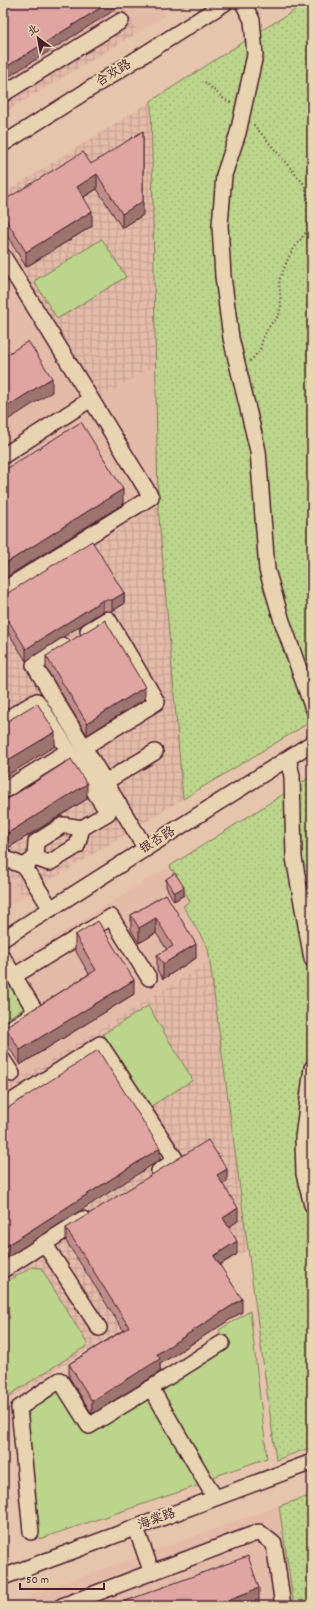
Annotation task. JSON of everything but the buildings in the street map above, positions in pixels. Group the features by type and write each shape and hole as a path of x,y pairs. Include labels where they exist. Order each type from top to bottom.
{"street":[{"name":"合欢路","path":"3,144 225,3"},
{"path":"243,3 252,20 255,55 242,115 224,175 220,225 223,276 231,338 258,451 267,570 282,621 312,706"},
{"path":"3,94 121,21"},
{"path":"3,256 151,497 3,590"},
{"path":"3,456 91,399"},
{"path":"84,747 157,702 108,619 34,665 146,849"},
{"path":"3,721 37,701 108,813 82,828 63,825 36,842 30,862 51,909"},
{"name":"银杏路","path":"3,939 312,743"},
{"path":"3,791 68,751"},
{"path":"105,782 155,752"},
{"path":"288,758 292,776 294,858 312,959"},
{"path":"3,855 6,859 48,863 77,846 82,828"},
{"path":"14,976 111,918 149,978"},
{"path":"3,958 36,1012 3,1033"},
{"path":"3,1107 100,1044 176,1160 150,1177"},
{"path":"3,1060 12,1074"},
{"path":"312,1068 303,1138 304,1174 312,1205"},
{"path":"3,1270 97,1210"},
{"path":"44,1243 99,1328"},
{"path":"31,1532 19,1408 60,1380 90,1426 222,1343"},
{"path":"151,1388 215,1498"},
{"name":"海棠路","path":"3,1577 312,1462"},
{"path":"136,1528 152,1573"},
{"path":"62,1606 259,1532 274,1544 283,1606"}],"path":[{"path":"205,82 225,100 236,105 242,115 249,119 304,184 310,213 306,230 290,256 279,281 281,305 279,314 270,325 263,338 260,350 238,371"}],"shaded area":[{"path":"3,3 122,3 139,32 3,113"},
{"path":"122,3 165,3 165,16 139,32"},
{"path":"151,101 156,364 90,405 3,268 3,194"},
{"path":"3,268 90,405 156,364 158,505 3,603"},
{"path":"158,505 183,799 23,897 3,864 3,603"},
{"path":"3,864 23,897 3,909"},
{"path":"170,866 190,901 183,906 208,948 210,961 3,1089 3,969"},
{"path":"210,961 247,1250 3,1403 3,1089"},
{"path":"279,1506 294,1606 25,1606 33,1594"}],"green space":[{"path":"307,3 312,3 312,721 183,799 158,505 151,101"},
{"path":"102,239 126,277 57,319 34,281"},
{"path":"312,776 312,1447 276,1460 208,948 183,906 190,901 170,866"},
{"path":"4,977 24,1008 3,1021 3,978"},
{"path":"148,1006 193,1080 148,1108 103,1034"},
{"path":"32,1267 41,1268 88,1345 8,1396 3,1371 3,1321 10,1318 3,1300 3,1284"},
{"path":"250,1311 267,1458 210,1478 158,1391 227,1346 219,1330"},
{"path":"60,1389 88,1430 150,1394 203,1484 39,1539 27,1422 30,1409"},
{"path":"312,1495 312,1606 294,1606 279,1506"}]}
